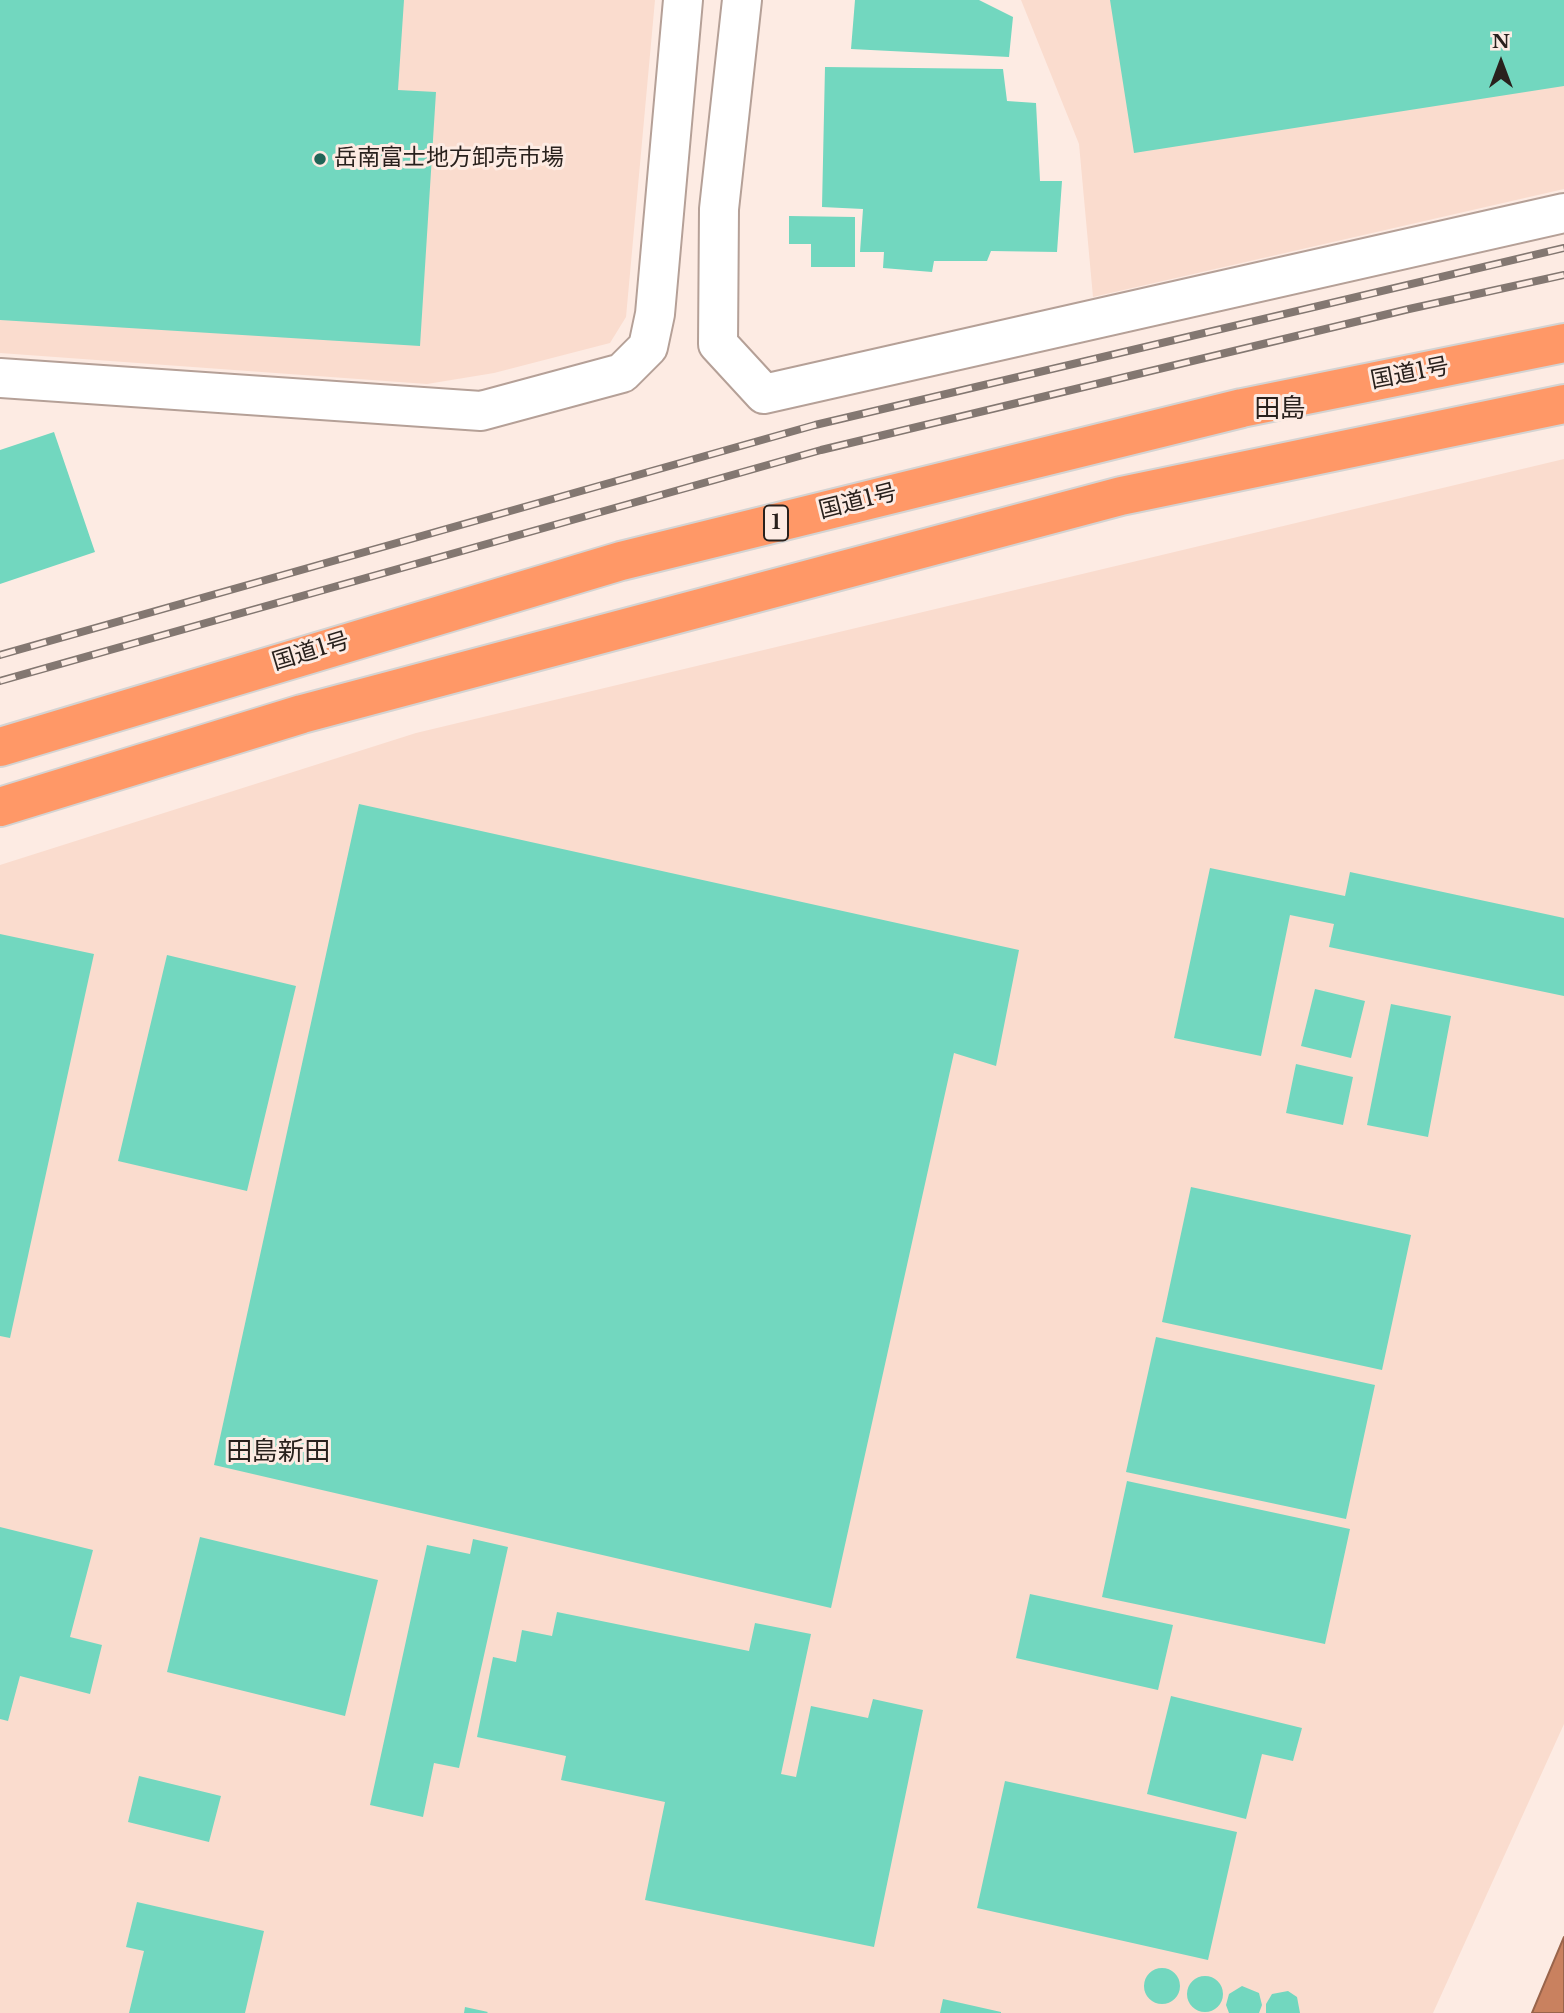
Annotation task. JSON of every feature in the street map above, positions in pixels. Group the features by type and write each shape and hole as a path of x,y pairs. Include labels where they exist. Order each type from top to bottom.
{"highway":[{"name":"国道1号","path":"0,747 621,561 1242,408 1564,343"},
{"path":"0,807 302,714 1121,496 1564,404"}],"street":[{"path":"0,378 481,411 622,373 648,347 655,314 683,0"},
{"path":"742,0 719,209 718,344 764,394 1564,213"}],"shaded area":[{"name":"岳南富士地方卸売市場","path":"0,0 655,0 626,317 610,343 494,373 427,384 0,353"},
{"path":"1021,0 1564,0 1564,189 1093,297 1079,144"},
{"path":"1564,459 1564,1724 1433,2013 0,2013 0,865 416,733"},
{"path":"1564,1937 1564,2013 1532,2013"}],"building":[{"path":"0,0 404,0 398,90 436,92 420,346 0,320"},
{"path":"855,0 979,0 1013,17 1009,57 851,49"},
{"path":"1110,0 1564,0 1564,86 1134,153"},
{"path":"825,67 1003,69 1007,101 1036,103 1040,181 1062,181 1057,252 991,251 987,261 934,261 932,272 883,268 884,252 860,252 863,209 822,207"},
{"path":"789,216 855,217 855,267 811,267 811,244 789,244"},
{"path":"54,432 95,552 0,584 0,450"},
{"path":"359,804 1019,950 996,1066 954,1053 831,1608 214,1465"},
{"path":"1210,868 1345,896 1350,872 1564,918 1564,996 1329,947 1334,924 1290,915 1261,1056 1174,1038"},
{"path":"0,934 94,954 10,1338 0,1336"},
{"path":"167,955 296,986 247,1191 118,1161"},
{"path":"1315,989 1365,1001 1351,1058 1301,1046"},
{"path":"1391,1004 1451,1016 1428,1137 1367,1125"},
{"path":"1296,1064 1353,1077 1343,1125 1286,1113"},
{"path":"1191,1187 1411,1235 1382,1370 1162,1322"},
{"path":"1156,1337 1375,1385 1346,1519 1126,1472"},
{"path":"1127,1481 1350,1529 1325,1644 1102,1597"},
{"path":"0,1527 93,1550 70,1637 102,1645 90,1694 20,1676 8,1721 0,1719"},
{"path":"200,1537 378,1580 345,1716 167,1672"},
{"path":"473,1539 508,1547 459,1768 434,1763 423,1817 370,1805 427,1545 470,1554"},
{"path":"1030,1594 1173,1625 1158,1690 1016,1658"},
{"path":"557,1612 749,1651 755,1623 811,1634 781,1774 796,1777 811,1706 868,1718 873,1699 923,1710 874,1947 645,1900 665,1802 561,1780 566,1756 477,1737 493,1657 516,1662 522,1630 552,1636"},
{"path":"1171,1696 1302,1728 1293,1761 1262,1754 1246,1819 1147,1794"},
{"path":"139,1776 221,1796 209,1842 128,1822"},
{"path":"1005,1781 1237,1832 1208,1960 977,1908"},
{"path":"137,1902 264,1931 245,2013 129,2013 144,1951 126,1947"},
{"path":"1162,1968 1175,1973 1180,1986 1175,1999 1162,2004 1149,1999 1144,1986 1149,1973"},
{"path":"1205,1976 1218,1981 1223,1994 1218,2007 1205,2012 1192,2007 1187,1994 1192,1981"},
{"path":"1242,1986 1259,1993 1262,2005 1259,2013 1229,2013 1226,2005 1229,1994"},
{"path":"1288,1991 1297,1997 1300,2013 1266,2013 1266,2004 1272,1994"},
{"path":"943,1999 1001,2012 1001,2013 940,2013"},
{"path":"465,2007 488,2012 464,2013"}],"railway":[{"path":"0,655 815,425 1564,248"},
{"path":"0,681 821,450 1409,309 1564,275"}],"place":[{"name":"岳南富士地方卸売市場","path":"320,159"}],"district":[{"name":"田島","path":"1280,410"},
{"name":"田島新田","path":"278,1453"}]}
